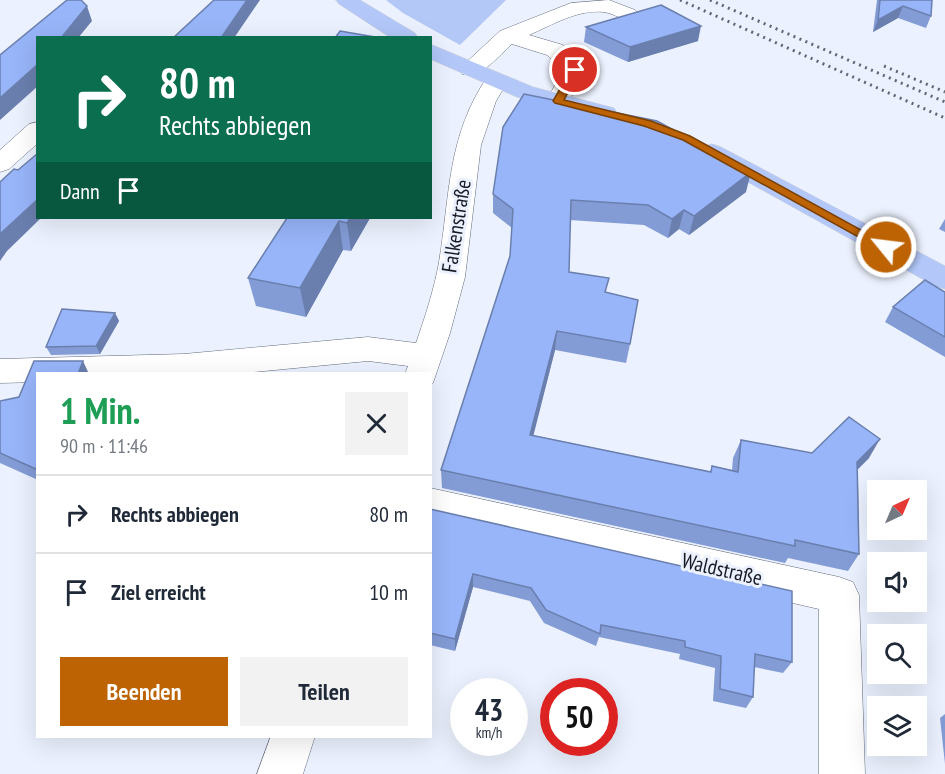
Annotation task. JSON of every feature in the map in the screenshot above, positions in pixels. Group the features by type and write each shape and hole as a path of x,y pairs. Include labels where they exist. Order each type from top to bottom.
{"main road":[{"path":"346,0 404,36"},
{"path":"432,52 496,81 558,101 625,118"},
{"path":"695,143 945,279"}],"street":[{"path":"470,69 508,36 578,7 608,6 628,14"},
{"path":"508,36 555,50 575,70 558,101"},
{"name":"Falkenstraße","path":"424,365 453,265 466,161 475,120 486,94 496,81"},
{"path":"0,164 36,131"},
{"path":"0,371 184,366 368,349 424,365"},
{"name":"Waldstraße","path":"432,504 839,595 842,774"},
{"path":"280,774 292,738"}],"shaded area":[{"path":"386,0 506,0 460,45 403,13"}],"building":[{"path":"67,0 81,0 87,6 63,36 36,36 36,66 0,98 0,55"},
{"path":"214,0 247,0 222,36 175,36"},
{"path":"880,0 932,0 931,16 903,6 878,20"},
{"path":"661,5 701,26 630,47 586,27"},
{"path":"340,31 369,36 336,36"},
{"path":"524,94 657,121 751,172 694,216 684,210 672,219 648,205 571,200 569,272 609,278 605,292 638,300 630,344 557,331 530,435 711,472 712,466 738,472 741,440 812,453 849,417 880,439 857,462 859,554 795,540 795,546 441,470 510,256 513,209 493,194 503,127"},
{"path":"36,155 36,201 0,234 0,182 14,169 18,170"},
{"path":"286,219 349,219 347,223 339,221 300,288 248,278"},
{"path":"925,280 945,292 945,337 893,307"},
{"path":"62,309 115,313 96,346 46,347"},
{"path":"34,361 83,361 79,372 36,372 36,469 0,453 0,401 19,397"},
{"path":"432,509 792,591 792,662 755,654 753,697 720,689 721,656 685,647 685,641 601,625 600,634 546,610 531,588 473,574 455,639 432,633"}],"railway":[{"path":"680,0 945,118"},
{"path":"710,0 945,102"},
{"path":"884,66 945,92"}],"route":[{"path":"575,70 558,101 648,124 686,138 886,247"}]}
